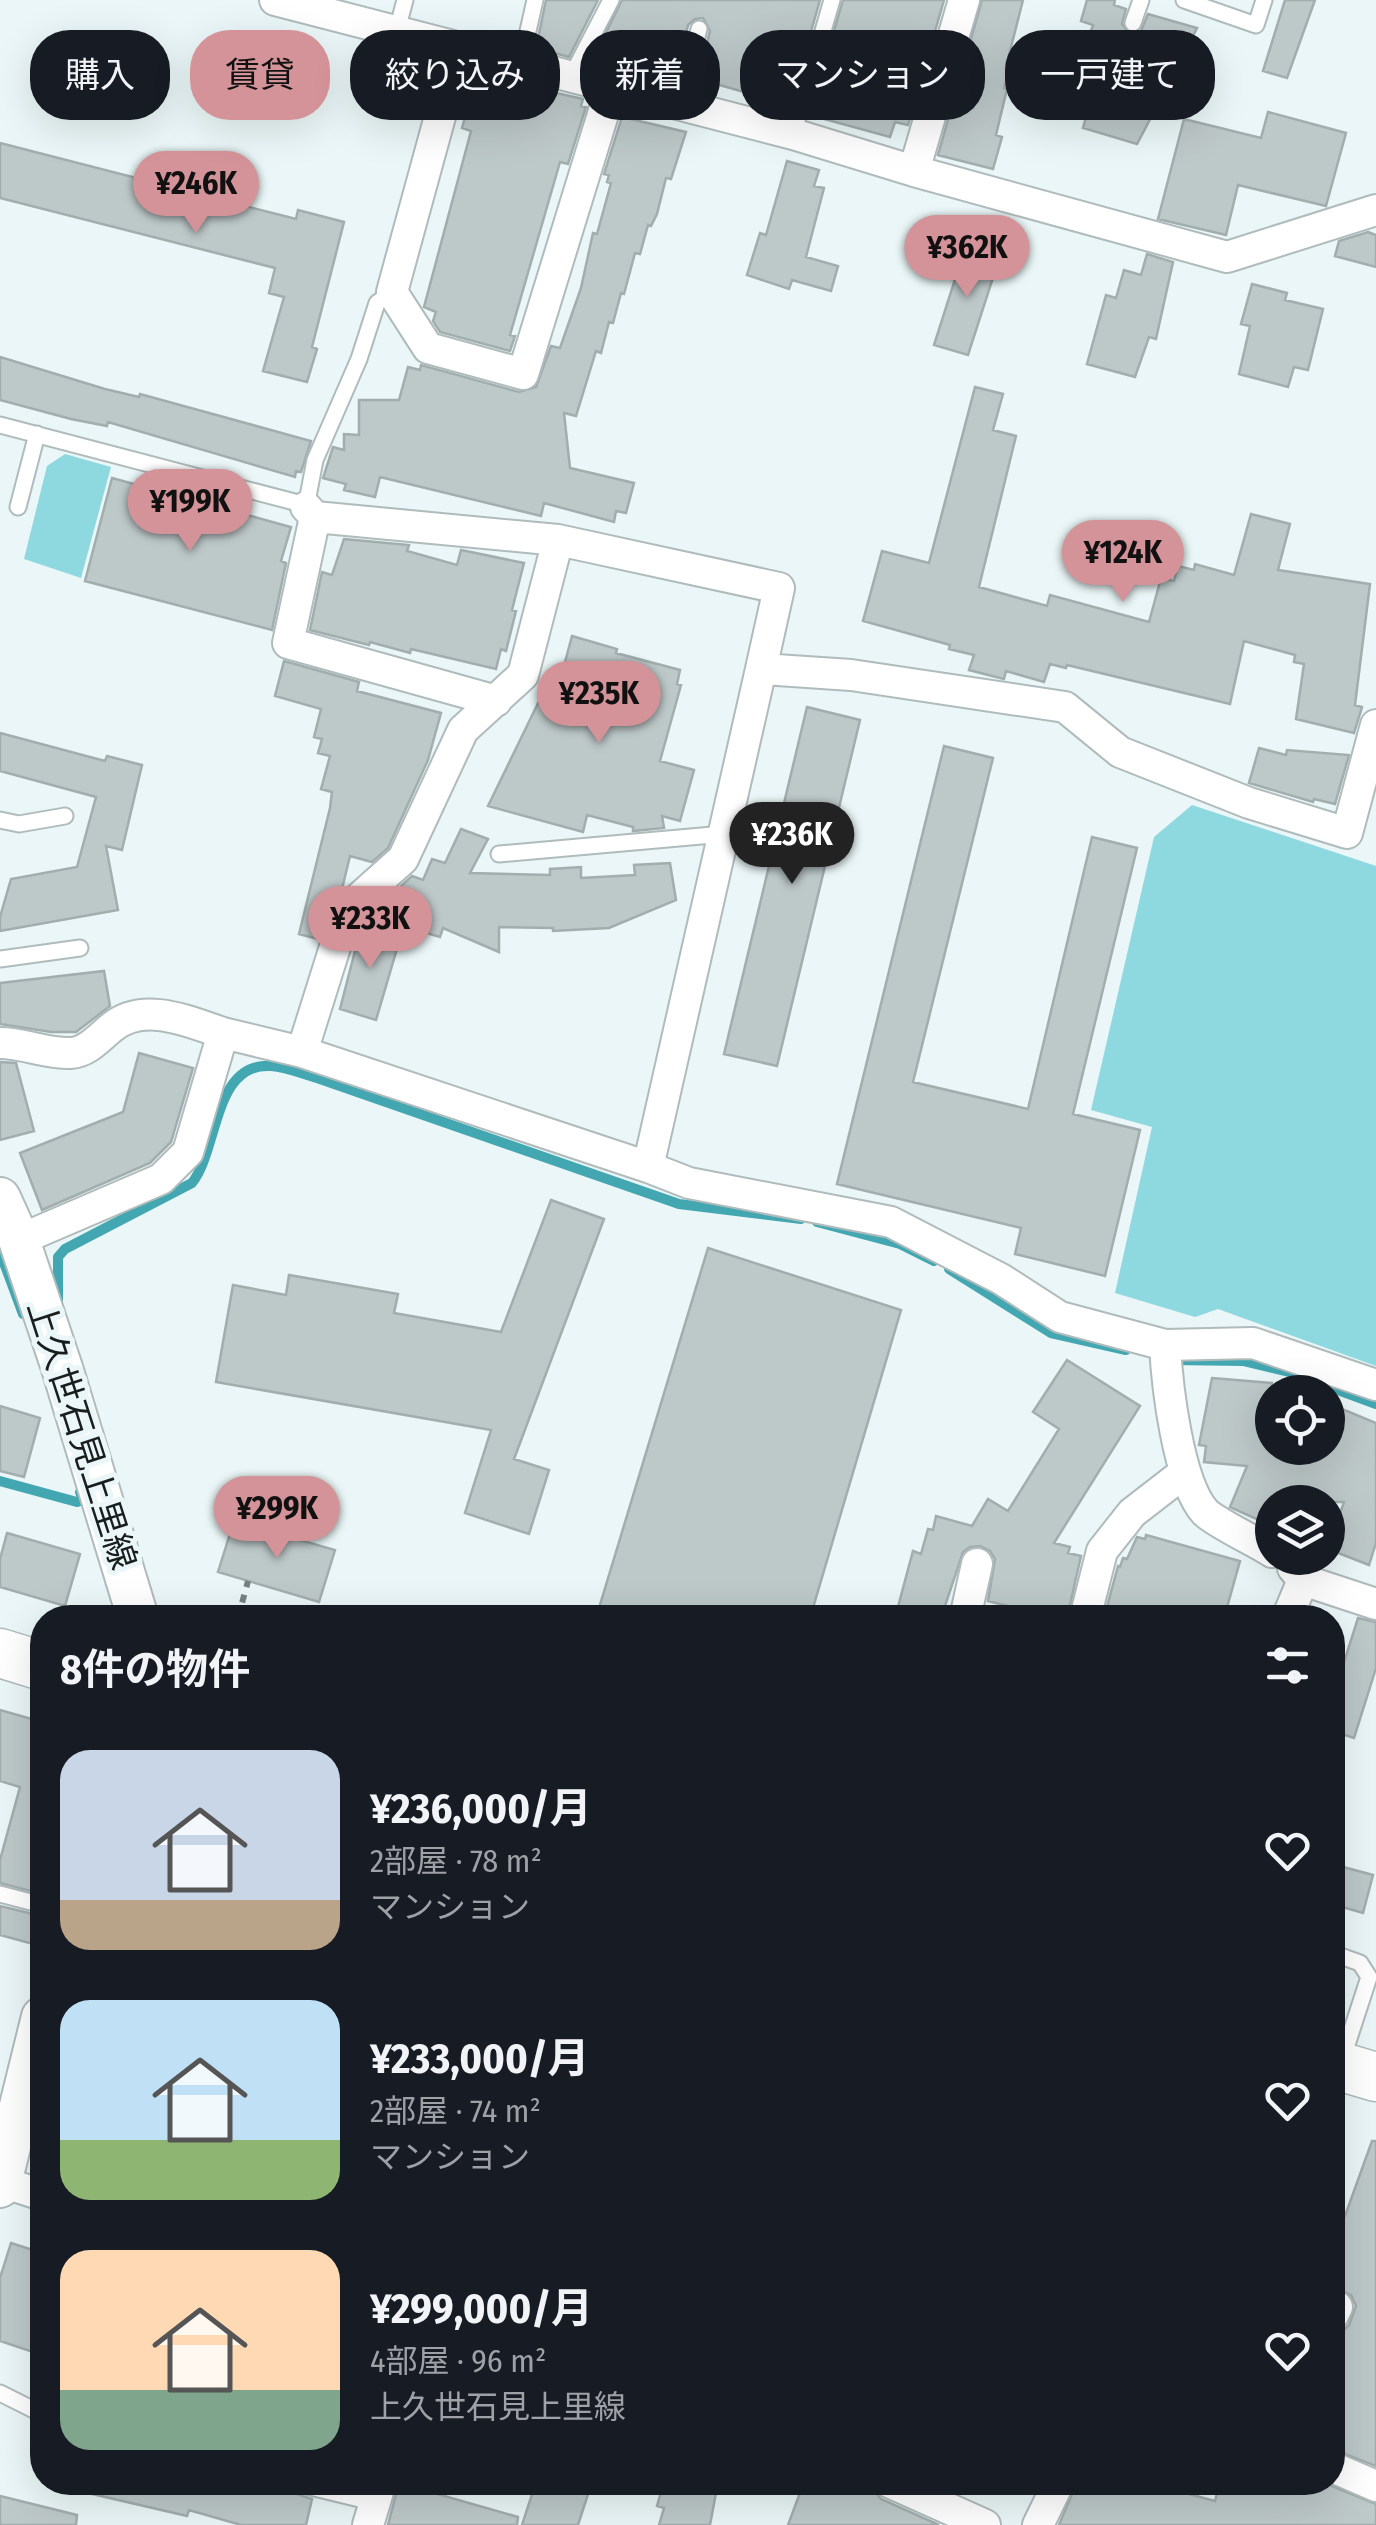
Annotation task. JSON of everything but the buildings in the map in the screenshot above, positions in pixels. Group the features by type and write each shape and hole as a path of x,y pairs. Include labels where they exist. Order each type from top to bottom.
{"highway":[{"path":"0,1653 30,1662"}],"main road":[{"name":"上久世石見上里線","path":"0,1198 20,1240 134,1605"},
{"path":"2,2174 27,2079"}],"street":[{"path":"275,0 398,30"},
{"path":"914,171 964,0"},
{"path":"560,71 580,76"},
{"path":"720,114 1227,257 1376,210"},
{"path":"440,120 392,292 428,348 523,374 601,120"},
{"path":"496,700 288,643 310,512 558,540 779,588 648,1167"},
{"path":"302,1052 347,908 403,858 463,730 522,676 558,540"},
{"path":"761,669 851,675 1066,707 1120,752 1250,803 1347,833 1372,758 1376,725"},
{"path":"0,1044 72,1053 86,1049 119,1022 141,1012 188,1021 223,1034 302,1052 689,1183 891,1222 1001,1279 1060,1317 1166,1346 1252,1343 1376,1386"},
{"path":"20,1240 161,1179 176,1167 188,1152 223,1034"},
{"path":"1166,1346 1167,1390 1186,1472 1205,1512 1255,1542"},
{"path":"1088,1605 1102,1551 1132,1513 1186,1472"},
{"path":"968,1605 978,1564"},
{"path":"1298,1575 1303,1580 1376,1604"},
{"path":"1292,1605 1303,1580"},
{"path":"2,2174 30,2189"},
{"path":"1345,2473 1376,2486"},
{"path":"918,2495 984,2525"},
{"path":"1038,2525 1053,2495"}],"lane":[{"path":"398,30 405,0"},
{"path":"529,30 536,0"},
{"path":"572,74 611,0"},
{"path":"793,134 832,0"},
{"path":"1133,23 1141,0"},
{"path":"1184,0 1256,26 1264,0"},
{"path":"310,512 316,460 359,359 377,303 392,292"},
{"path":"0,425 302,504 310,512"},
{"path":"18,507 37,434"},
{"path":"0,820 19,824 65,816"},
{"path":"499,854 724,834"},
{"path":"0,959 80,948"},
{"path":"0,1894 30,1902"},
{"path":"1345,1958 1360,1964 1369,1977 1350,2069"},
{"path":"0,2394 30,2408"},
{"path":"343,2495 375,2503"}],"path":[{"path":"242,1605 248,1581"}],"shaded area":[{"path":"65,454 111,467 81,578 24,559 47,466"},
{"path":"1192,805 1376,866 1376,1366 1218,1309 1195,1317 1115,1293 1152,1127 1091,1110 1154,837"}],"waterway":[{"path":"58,1304 58,1257 65,1249 192,1183 228,1092 252,1068 271,1066 317,1078 679,1204 801,1219"},
{"path":"817,1222 900,1244 934,1261"},
{"path":"0,1252 23,1314"},
{"path":"949,1269 1051,1333 1126,1350"},
{"path":"1172,1360 1243,1361 1289,1372 1376,1404"},
{"path":"0,1481 77,1502 83,1500 80,1492"}]}
